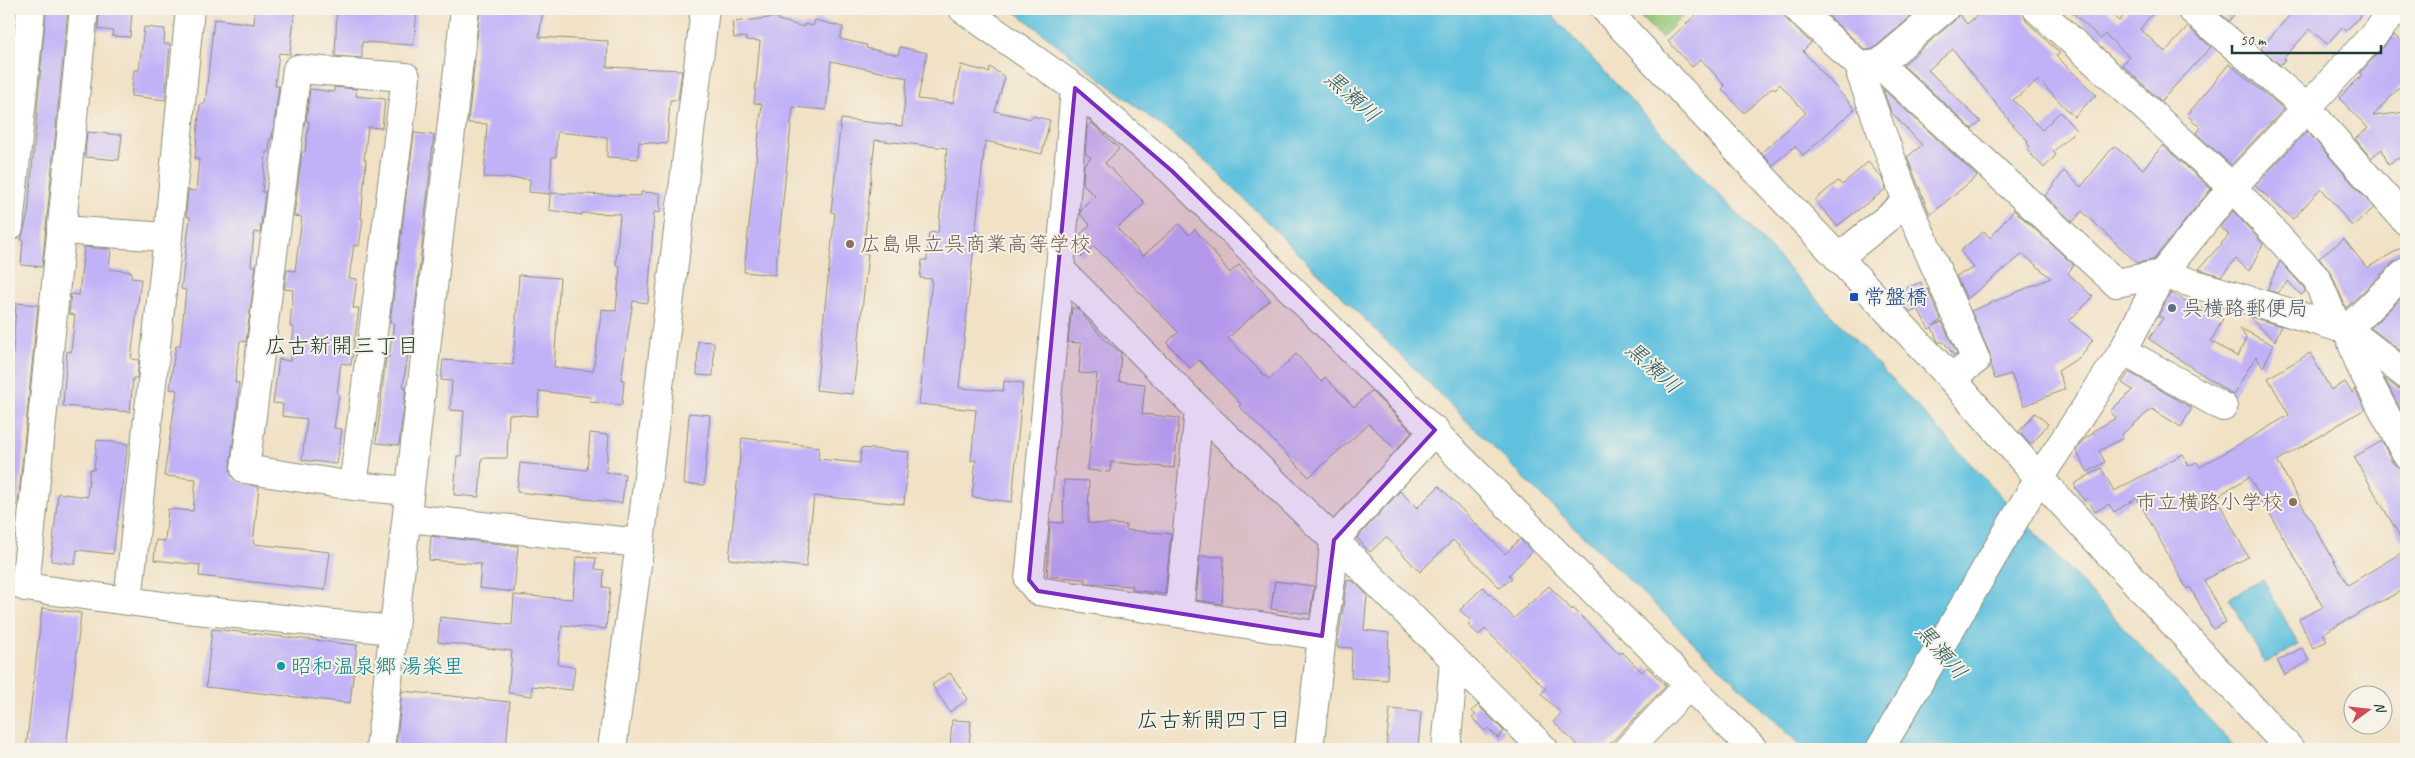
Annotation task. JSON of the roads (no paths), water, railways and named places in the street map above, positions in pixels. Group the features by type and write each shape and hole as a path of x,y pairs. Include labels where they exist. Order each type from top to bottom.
{"street":[{"path":"9,227 17,58 31,9"},
{"path":"84,9 25,587 186,609 393,630"},
{"path":"128,600 168,237 190,9"},
{"path":"380,749 466,9"},
{"path":"612,749 640,544 705,9"},
{"path":"963,9 1075,88 1172,171 1690,684 1753,749"},
{"path":"1605,9 1951,378 2034,486 2290,749"},
{"path":"1798,9 1860,66 1879,64 2116,283 2162,274 2342,328 2406,375"},
{"path":"1944,9 1879,64 1861,75 1906,202 1976,360 1951,378"},
{"path":"2037,9 2232,186 2317,278 2406,454"},
{"path":"2191,9 2307,108 2406,221"},
{"path":"1880,749 2034,486 2123,351 2162,274 2232,186 2307,108 2397,9"},
{"path":"353,486 406,77 297,69 245,469 353,486 409,491"},
{"path":"1075,88 1060,269 1029,580 1038,591 1322,636"},
{"path":"1838,258 1906,202"},
{"path":"61,230 168,237"},
{"path":"1060,269 1199,410 1334,540 1454,662 1544,749"},
{"path":"2342,328 2406,272"},
{"path":"2123,351 2222,407"},
{"path":"1179,612 1199,410"},
{"path":"1309,749 1322,636 1332,580 1334,540 1434,430"},
{"path":"408,518 640,544"},
{"path":"1446,749 1454,662"},
{"path":"1628,749 1690,684"}],"water":[{"name":"黒瀬川","path":"1012,9 1546,9 2237,749 1804,749 1542,496 1207,162"},
{"path":"2263,579 2299,645 2265,663 2229,598"}],"place":[{"name":"広島県立呉商業高等学校","path":"850,244"},
{"name":"常盤橋","path":"1854,297"},
{"name":"呉横路郵便局","path":"2172,308"},
{"name":"市立横路小学校","path":"2293,502"},
{"name":"昭和温泉郷 湯楽里","path":"281,666"}],"district":[{"name":"広古新開三丁目","path":"342,345"},
{"name":"広古新開四丁目","path":"1214,719"}]}
